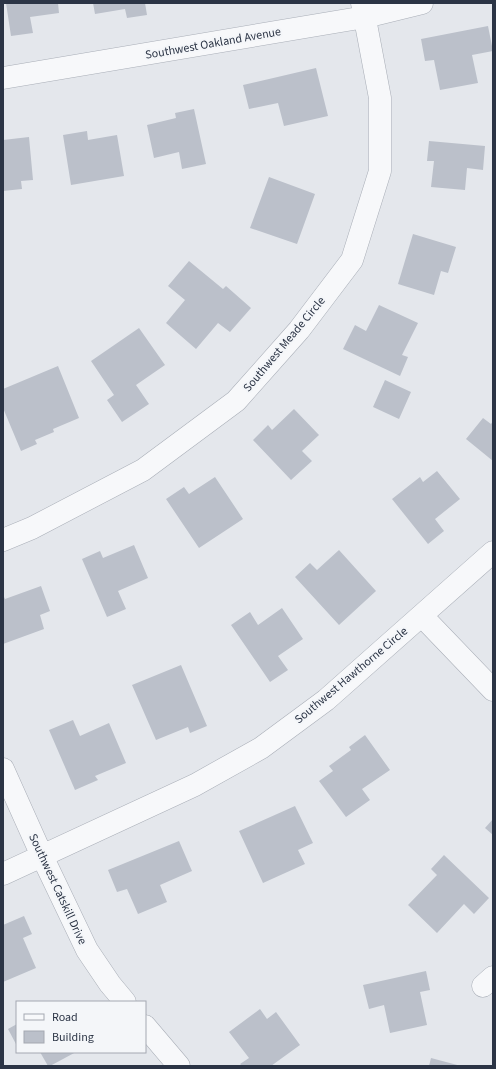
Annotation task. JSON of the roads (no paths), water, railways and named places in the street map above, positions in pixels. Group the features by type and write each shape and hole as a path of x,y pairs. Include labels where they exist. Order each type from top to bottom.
{"street":[{"name":"Southwest Oakland Avenue","path":"3,78 364,10 422,3"},
{"name":"Southwest Meade Circle","path":"3,540 32,528 144,470 236,401 299,330 352,260 380,171 380,98 364,10"},
{"name":"Southwest Hawthorne Circle","path":"3,874 195,785 261,748 326,700 493,552"},
{"path":"422,616 493,690"},
{"name":"Southwest Catskill Drive","path":"3,769 42,856 87,950 110,984 124,1001"},
{"path":"146,1027 179,1066"}]}
